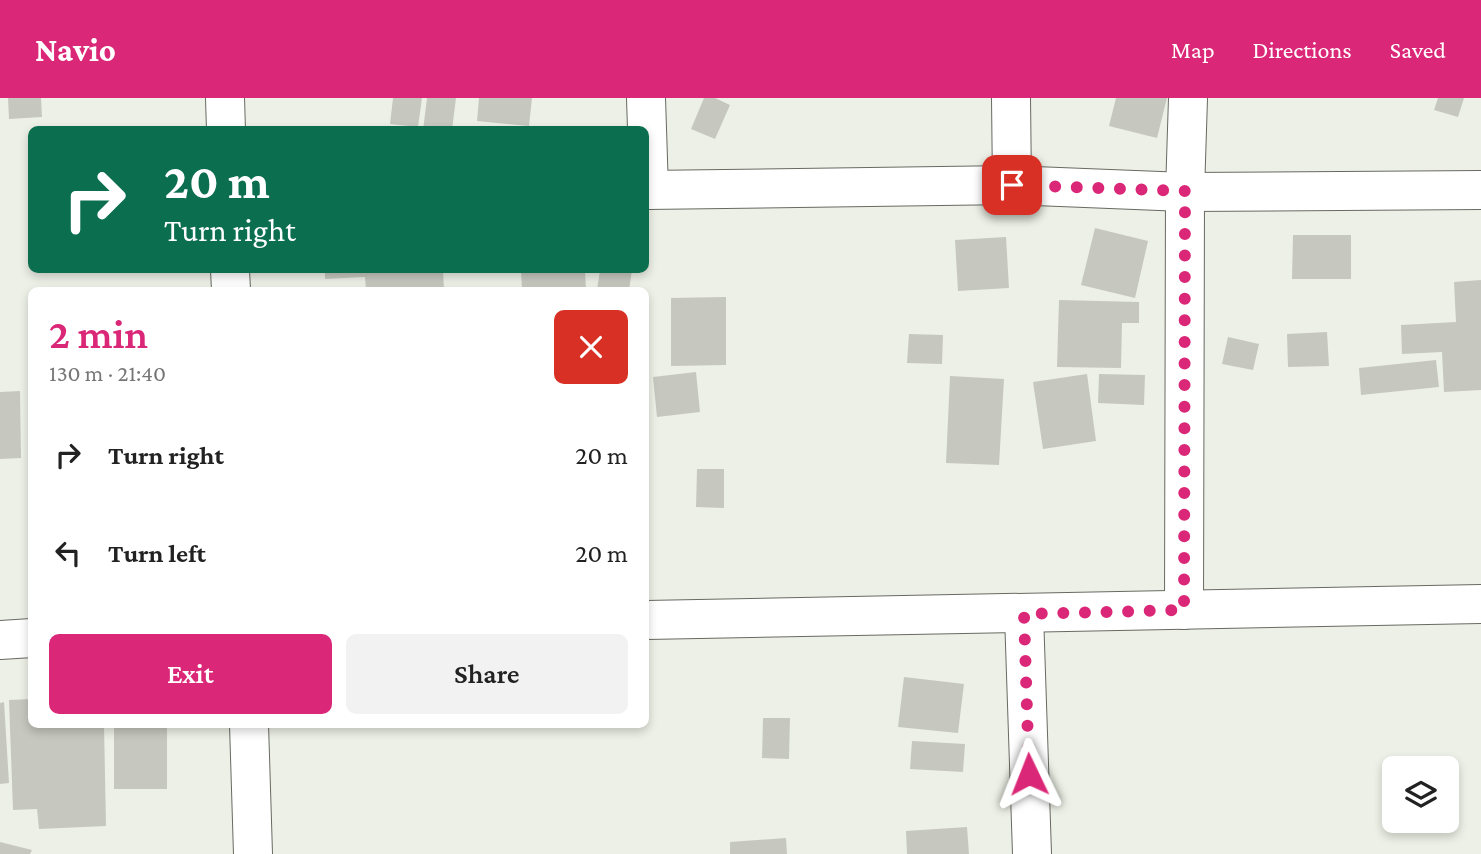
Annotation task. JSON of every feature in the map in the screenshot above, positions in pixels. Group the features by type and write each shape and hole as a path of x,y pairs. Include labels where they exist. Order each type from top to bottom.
{"street":[{"path":"226,98 226,126"},
{"path":"646,98 647,126"},
{"path":"1011,98 1012,185"},
{"path":"1184,610 1185,191 1188,98"},
{"path":"649,190 1012,185 1185,191 1481,190"},
{"path":"649,620 1481,604"},
{"path":"1024,614 1032,854"},
{"path":"0,640 28,638"},
{"path":"249,728 253,854"}],"building":[{"path":"8,98 41,98 42,117 9,119"},
{"path":"393,98 422,98 418,126 390,124"},
{"path":"427,98 456,98 452,126 424,126"},
{"path":"479,98 532,98 529,126 477,121"},
{"path":"704,98 715,98 730,105 715,139 691,129"},
{"path":"1116,98 1167,98 1157,138 1109,126"},
{"path":"1438,98 1464,98 1458,117 1434,110"},
{"path":"1095,228 1148,241 1135,298 1081,285"},
{"path":"1293,235 1351,235 1351,279 1292,279"},
{"path":"1006,237 1009,288 958,291 955,240"},
{"path":"325,273 443,273 444,287 366,287 365,277 325,279"},
{"path":"521,273 585,273 586,287 522,287"},
{"path":"600,273 632,273 629,287 597,287"},
{"path":"1481,280 1481,390 1444,392 1442,352 1402,354 1401,325 1456,322 1454,282"},
{"path":"726,297 726,365 671,366 671,298"},
{"path":"1059,300 1139,302 1139,323 1122,323 1121,368 1057,367"},
{"path":"1327,332 1329,366 1288,367 1287,334"},
{"path":"909,334 943,335 942,364 907,363"},
{"path":"1228,337 1259,344 1253,370 1222,364"},
{"path":"1436,360 1439,387 1361,395 1359,368"},
{"path":"696,372 700,412 657,417 653,377"},
{"path":"1087,374 1096,441 1043,449 1033,382"},
{"path":"1099,374 1145,375 1144,405 1098,403"},
{"path":"950,376 1004,379 999,465 946,463"},
{"path":"20,391 21,458 0,459 0,392"},
{"path":"697,469 724,469 724,508 696,507"},
{"path":"904,677 964,684 958,733 898,727"},
{"path":"28,699 28,728 104,728 106,826 39,829 37,809 13,810 9,700"},
{"path":"4,702 9,783 0,784 0,703"},
{"path":"763,718 790,718 789,759 762,758"},
{"path":"114,728 167,728 167,789 114,789"},
{"path":"912,741 965,744 963,772 910,769"},
{"path":"967,827 969,854 907,854 906,831"},
{"path":"786,838 787,854 730,854 730,842"},
{"path":"0,842 32,850 30,854 0,854"}],"route":[{"path":"1012,185 1185,191 1184,610 1024,614 1029,774"}]}
